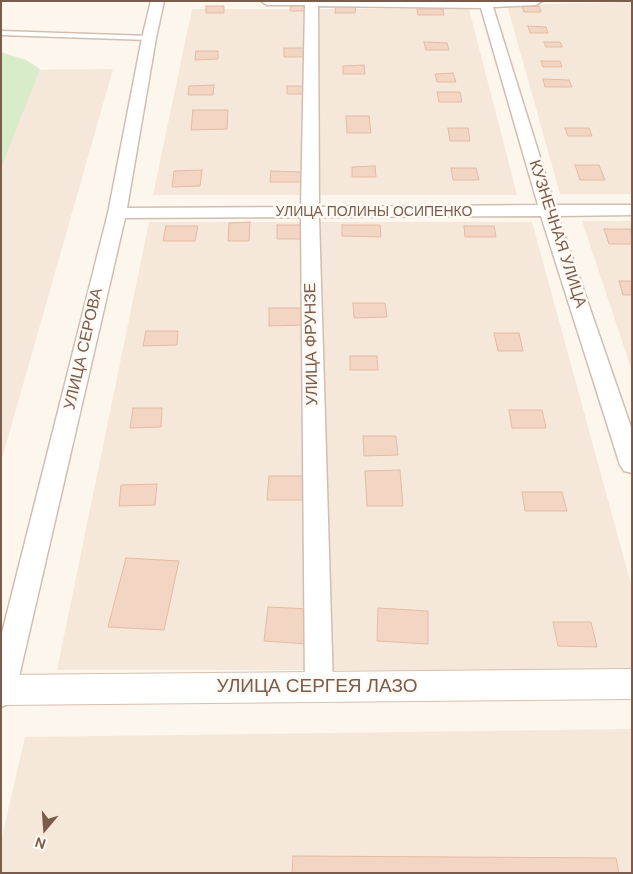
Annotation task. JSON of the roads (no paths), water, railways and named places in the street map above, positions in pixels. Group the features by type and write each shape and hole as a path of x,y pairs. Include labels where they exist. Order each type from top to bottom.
{"main road":[{"name":"УЛИЦА СЕРГЕЯ ЛАЗО","path":"2,691 632,684"}],"street":[{"name":"УЛИЦА СЕРОВА","path":"2,691 117,213 149,38 158,1"},
{"path":"267,1 536,1"},
{"name":"УЛИЦА ФРУНЗЕ","path":"312,2 310,212 319,687"},
{"name":"КУЗНЕЧНАЯ УЛИЦА","path":"485,2 548,210 632,465"},
{"name":"УЛИЦА ПОЛИНЫ ОСИПЕНКО","path":"117,213 632,210"}],"lane":[{"path":"1,33 149,38"}]}
